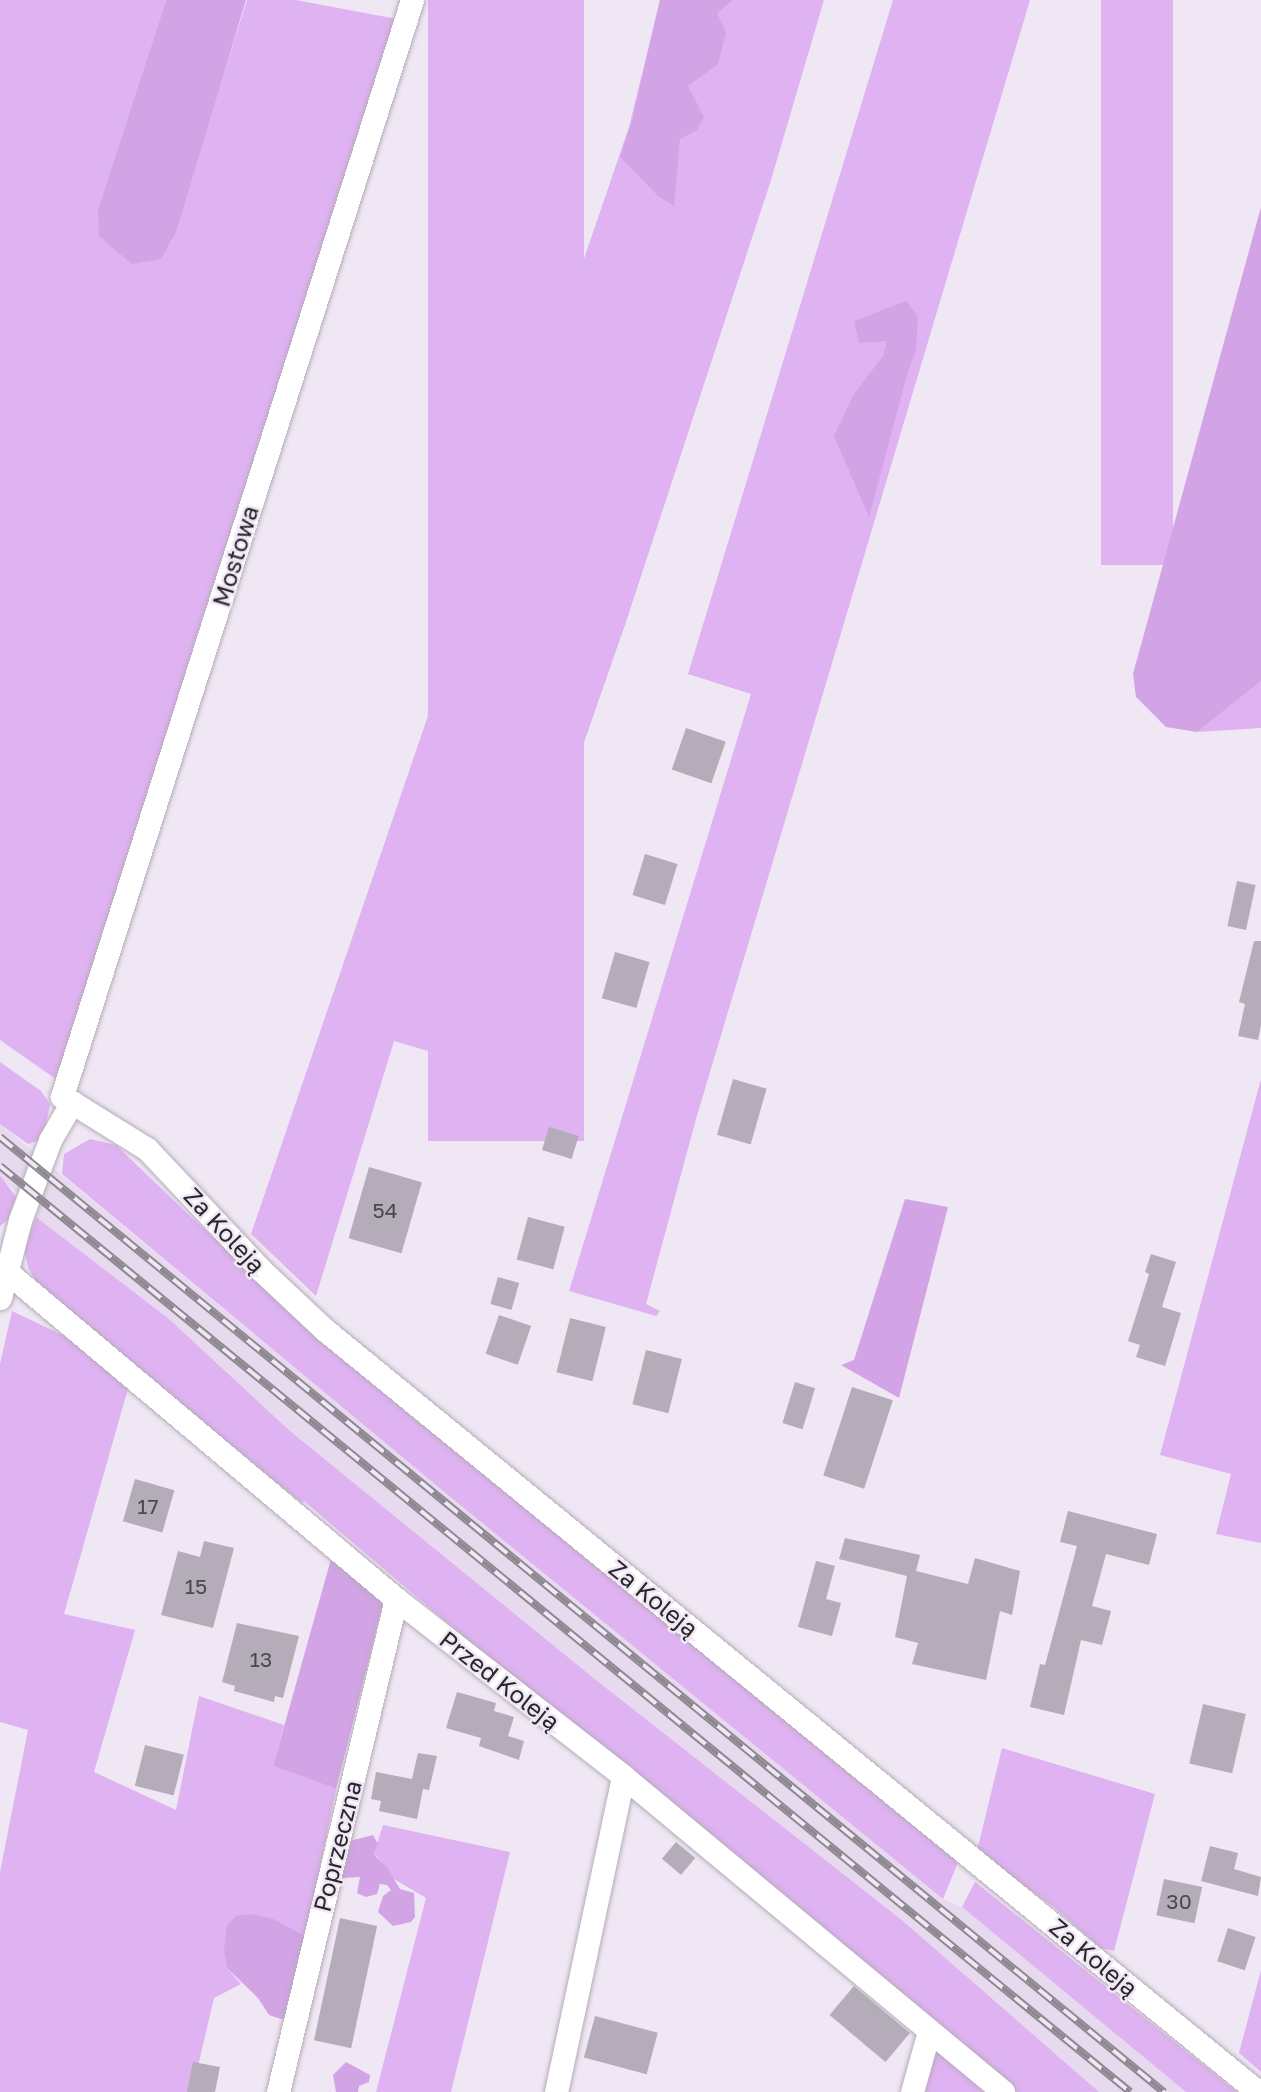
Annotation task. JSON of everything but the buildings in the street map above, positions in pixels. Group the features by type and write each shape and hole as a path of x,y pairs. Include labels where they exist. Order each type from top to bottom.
{"street":[{"name":"Mostowa","path":"0,1298 3,1270 67,1099 409,8"},
{"name":"Za Koleją","path":"67,1099 147,1149 261,1270 325,1330 1258,2092"},
{"name":"Przed Koleją","path":"3,1270 396,1599 624,1776 1003,2092"},
{"name":"Poprzeczna","path":"278,2092 396,1599"},
{"path":"556,2092 624,1776"},
{"path":"912,2092 929,2031"}],"shaded area":[{"path":"0,0 166,0 98,209 218,91 247,0 296,0 397,19 197,635 60,1082 0,1040"},
{"path":"166,0 246,0 176,232 161,259 132,264 99,236 98,209"},
{"path":"428,0 584,0 584,1141 428,1141"},
{"path":"660,0 824,0 771,180 626,622 472,1064 394,1041 316,1296 251,1234 629,127"},
{"path":"660,0 733,0 717,13 726,32 718,64 688,86 704,117 697,130 680,139 674,206 658,196 620,157 632,121"},
{"path":"893,0 1030,0 696,1119 646,1304 660,1311 656,1316 569,1291 751,694 688,674"},
{"path":"1101,0 1173,0 1173,565 1101,565"},
{"path":"1261,207 1261,681 1197,732 1166,727 1136,697 1133,674"},
{"path":"906,301 918,317 916,351 908,371 869,517 834,436 854,394 883,356 887,341 859,343 854,321"},
{"path":"1261,681 1261,728 1197,732 1253,687"},
{"path":"0,1062 41,1091 50,1104 43,1139 28,1144 0,1124"},
{"path":"1261,1079 1261,1543 1216,1534 1231,1474 1160,1455"},
{"path":"0,1124 489,1529 943,1899 962,1907 1186,2092 1099,2092 903,1921 596,1680 290,1431 169,1319 36,1217 39,1209 12,1189 0,1175"},
{"path":"90,1139 116,1145 192,1218 416,1420 546,1521 959,1860 943,1899 454,1500 62,1174 64,1154"},
{"path":"0,1175 16,1197 8,1220 0,1226"},
{"path":"905,1199 948,1207 899,1398 841,1365 854,1360"},
{"path":"36,1217 169,1319 290,1431 596,1680 903,1921 1099,2092 1017,2092 491,1660 304,1501 302,1503 41,1292 28,1267 24,1249"},
{"path":"12,1311 73,1340 129,1385 64,1614 135,1630 94,1772 176,1810 199,1696 284,1725 273,1766 336,1789 306,1936 274,1919 227,1968 241,1984 214,1998 192,2092 0,2092 0,1872 28,1730 0,1722 0,1364"},
{"path":"331,1559 384,1600 336,1789 273,1766"},
{"path":"1002,1748 1155,1794 1114,1951 1101,1948 1055,1908 977,1851"},
{"path":"383,1825 510,1852 451,2092 376,2092 426,1898 394,1879 374,1853"},
{"path":"373,1835 378,1844 374,1853 377,1858 387,1867 400,1889 414,1893 415,1917 411,1922 393,1926 378,1912 383,1896 391,1890 387,1885 380,1884 377,1894 366,1897 357,1893 360,1877 342,1878 337,1870 346,1842"},
{"path":"975,1882 1237,2092 1186,2092 962,1907"},
{"path":"251,1914 274,1919 306,1936 284,2020 269,2015 258,1998 227,1968 224,1951 227,1925 236,1916"},
{"path":"1261,1970 1261,2072 1239,2053"},
{"path":"937,2053 953,2061 989,2092 920,2092 929,2058"},
{"path":"346,2062 370,2075 369,2082 359,2086 358,2092 336,2092 333,2075"}],"railway":[{"path":"0,1137 1164,2092"},
{"path":"0,1166 1130,2092"}]}
